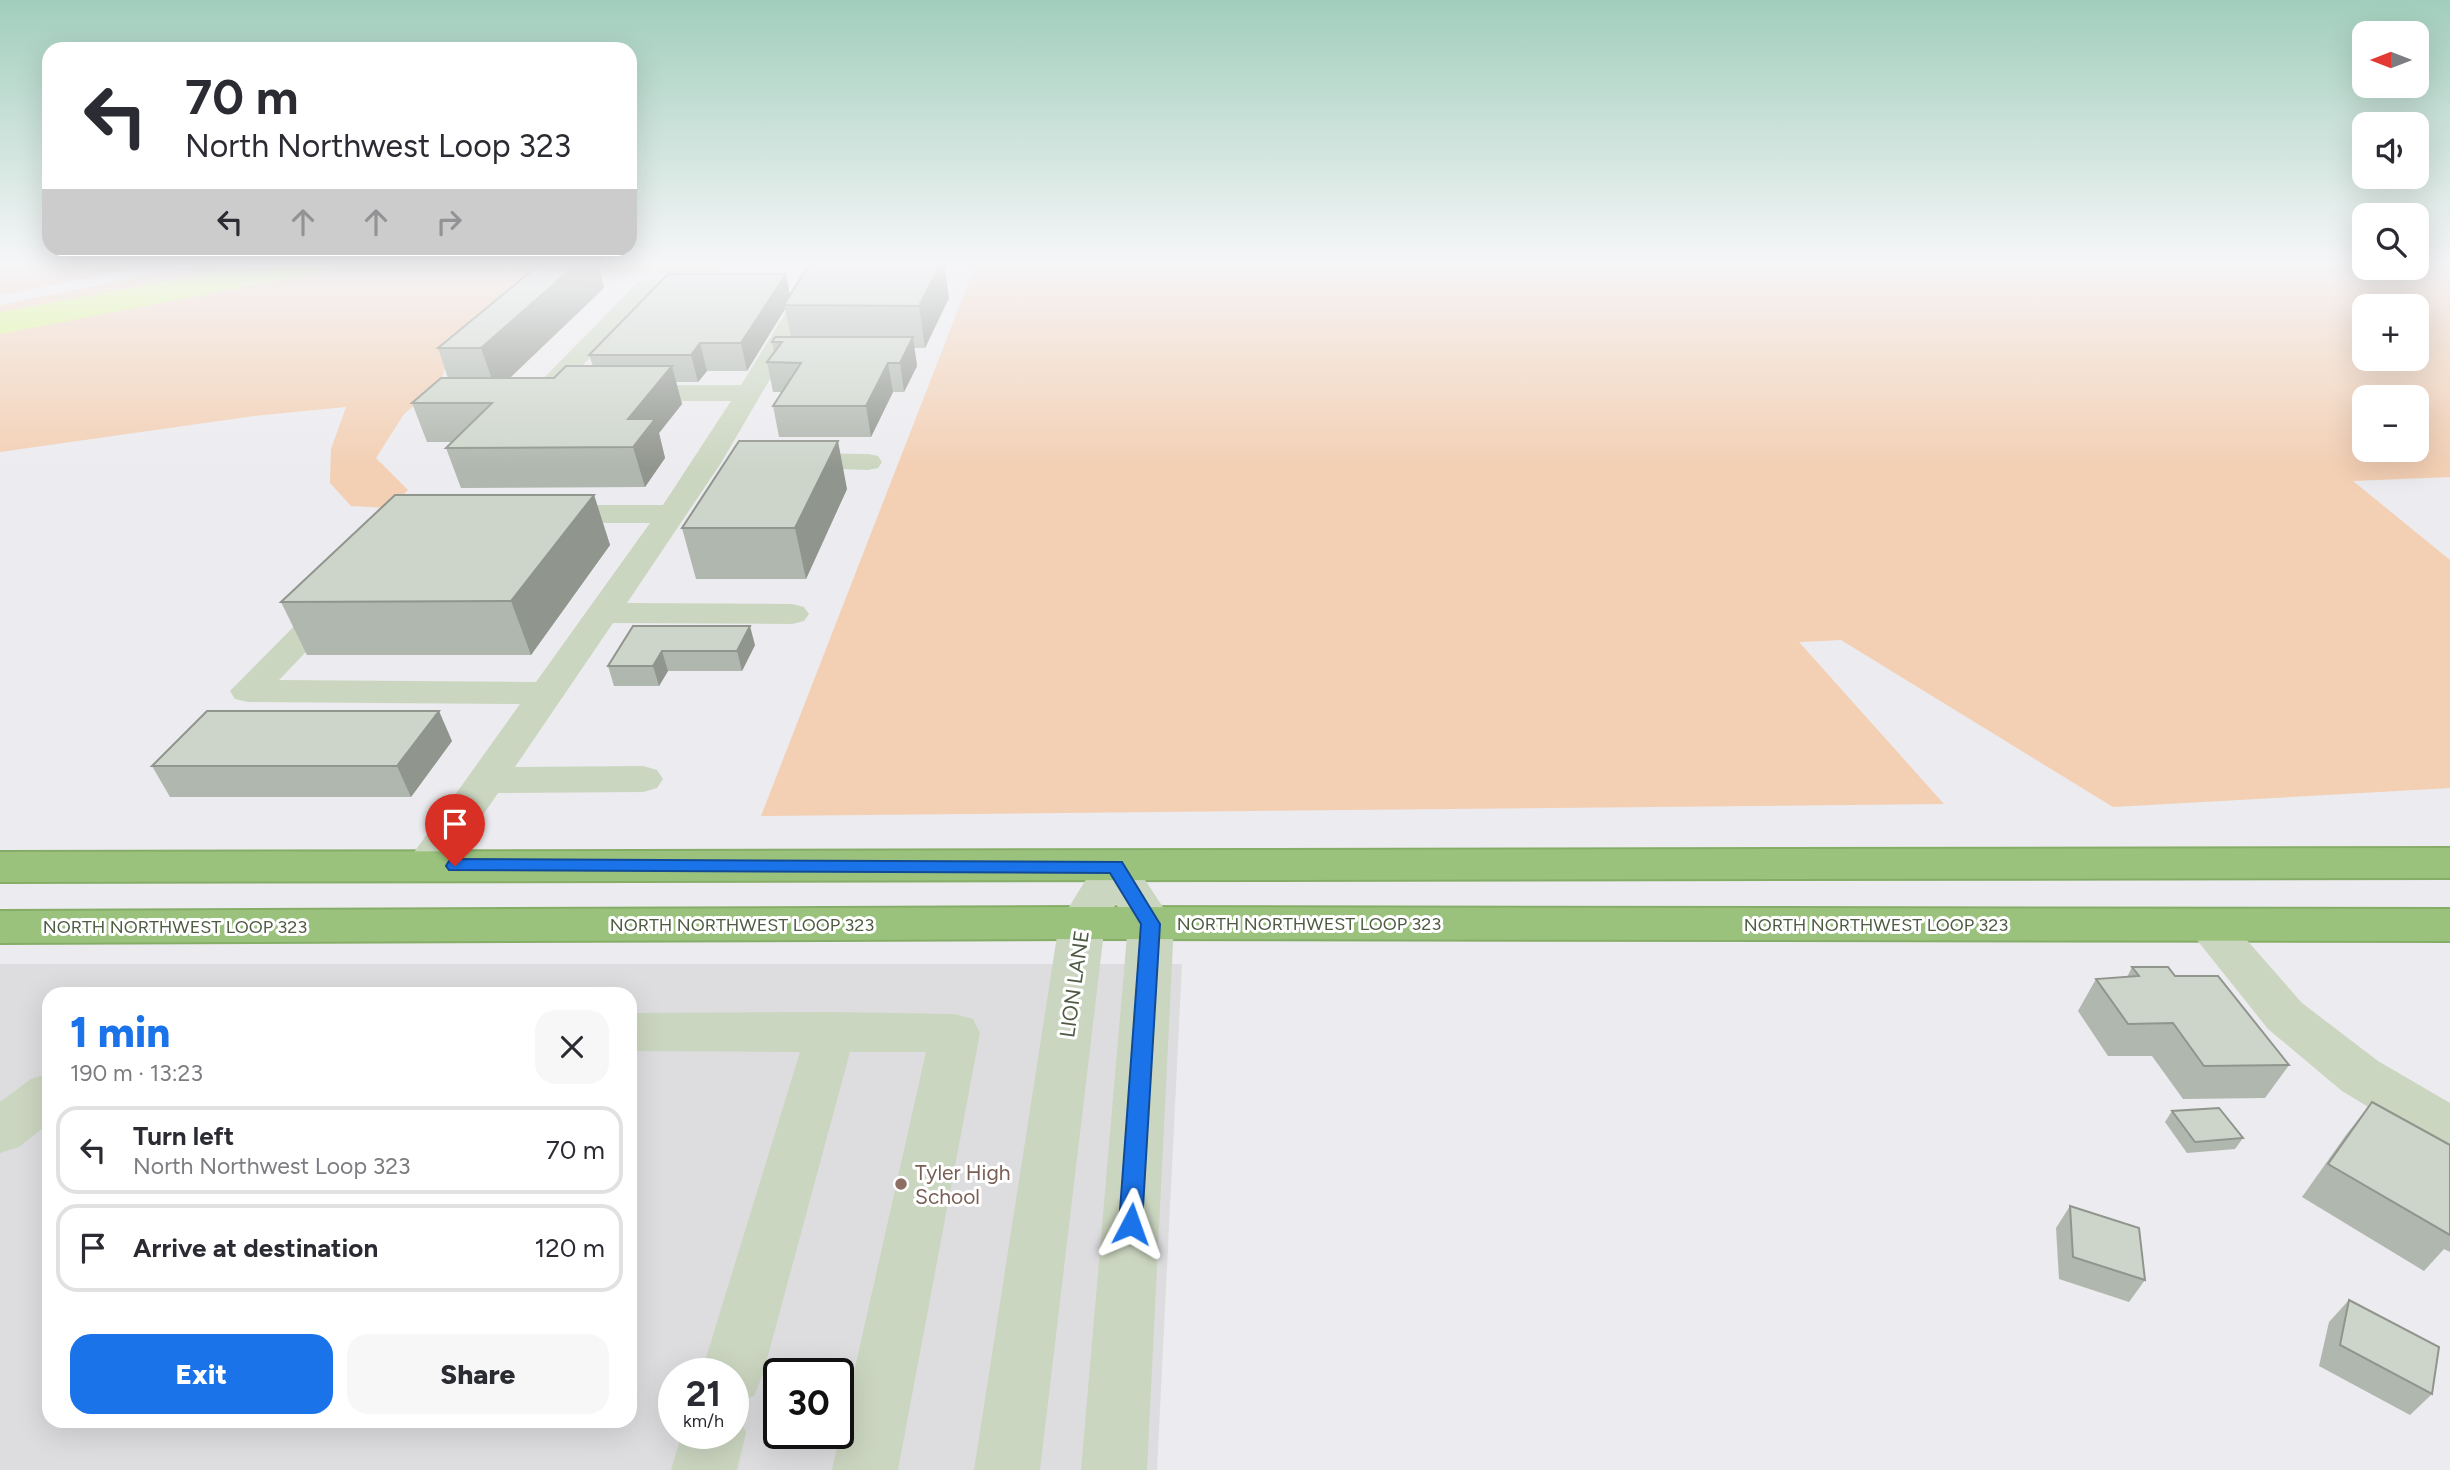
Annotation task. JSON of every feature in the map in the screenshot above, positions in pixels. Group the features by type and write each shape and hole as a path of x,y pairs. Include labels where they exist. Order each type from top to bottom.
{"highway":[{"path":"0,867 2450,863"},
{"name":"NORTH NORTHWEST LOOP 323","path":"0,927 1082,923 2208,925 2444,931"}],"street":[{"path":"583,393 542,393 602,332"},
{"path":"427,865 708,460 749,393 785,356 795,332"},
{"path":"611,393 749,393"},
{"path":"708,460 868,462"},
{"path":"521,514 671,514"},
{"path":"356,583 248,691 547,693"},
{"path":"602,613 792,614"},
{"path":"487,780 643,779"},
{"path":"1114,1470 1151,924 1115,867"},
{"name":"LION LANE","path":"1007,1470 1082,923 1115,867"},
{"path":"2208,925 2285,1016 2360,1076 2450,1129"},
{"path":"737,1358 831,1031"},
{"path":"637,1032 955,1033 865,1470"},
{"path":"0,1131 42,1099"},
{"path":"704,1470 710,1449"}],"shaded area":[{"path":"0,332 489,332 448,358 440,384 404,414 376,458 408,490 389,508 351,506 330,483 331,449 346,407 254,416 0,452"},
{"path":"949,332 2352,332 2352,371 2429,371 2429,332 2450,332 2450,477 2353,481 2450,560 2450,788 2113,807 1841,640 1799,642 1944,804 761,816"},
{"name":"Tyler High School","path":"0,964 1182,964 1157,1470 0,1470"}],"building":[{"path":"458,332 500,332 481,348 438,348"},
{"path":"612,332 748,332 741,343 700,343 691,355 589,355"},
{"path":"775,337 913,337 900,363 888,363 866,406 773,406 801,363 767,362 782,342 772,342"},
{"path":"566,366 672,366 628,419 655,419 633,447 446,448 492,403 412,403 441,378 554,378"},
{"path":"739,441 838,441 795,528 682,528"},
{"path":"395,495 594,495 511,601 281,602"},
{"path":"633,626 750,626 737,651 662,651 653,666 608,666"},
{"path":"207,711 439,711 397,766 152,766"},
{"path":"2132,967 2168,967 2175,976 2218,976 2289,1065 2204,1066 2173,1023 2128,1024 2096,979 2139,976"},
{"path":"2372,1102 2450,1145 2450,1235 2328,1164"},
{"path":"2219,1108 2243,1138 2195,1142 2172,1111"},
{"path":"2070,1206 2139,1228 2145,1280 2073,1257"},
{"path":"2349,1300 2439,1347 2432,1394 2340,1345"}],"place":[{"name":"Tyler High School","path":"901,1184"}],"route":[{"path":"455,866 1115,867 1151,924 1131,1224"}]}
